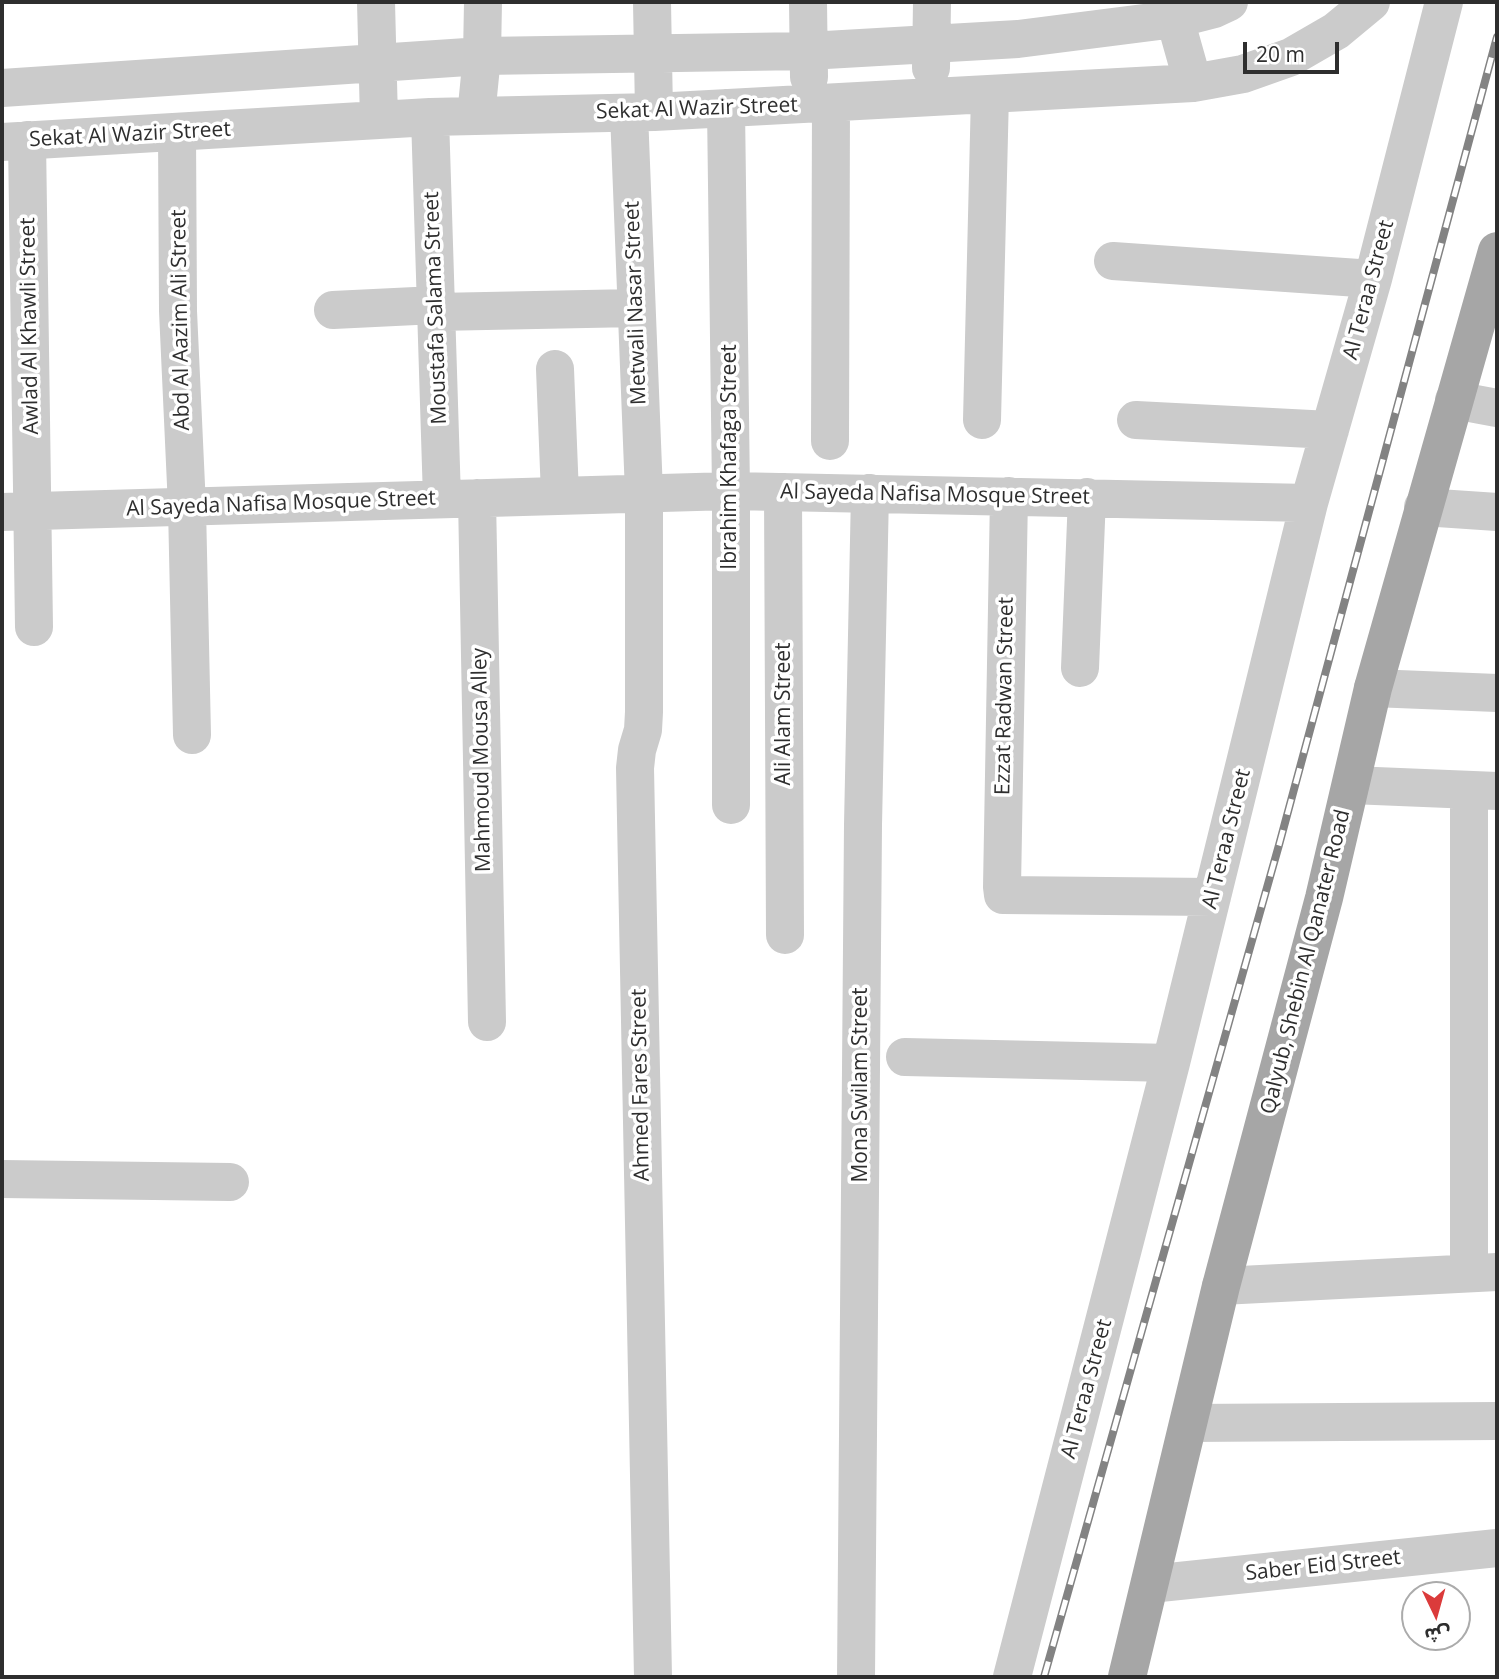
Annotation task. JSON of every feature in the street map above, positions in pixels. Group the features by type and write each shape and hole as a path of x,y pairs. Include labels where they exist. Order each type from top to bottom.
{"main road":[{"name":"Qalyub, Shebin Al Qanater Road","path":"1127,1677 1222,1286 1324,898 1373,688 1454,400 1487,323 1497,251"}],"street":[{"path":"376,2 379,120"},
{"path":"476,116 482,56 483,2"},
{"name":"Metwali Nasar Street","path":"644,493 636,308 642,112 653,54 652,2"},
{"path":"808,2 808,51 821,103 830,441"},
{"path":"930,98 932,2"},
{"path":"2,88 482,56 808,51 1018,39 1076,17 1175,19 1214,9 1229,2"},
{"name":"Sekat Al Wazir Street","path":"14,141 430,117 642,112 1193,83 1243,74 1291,57 1336,31 1371,2"},
{"name":"Al Teraa Street","path":"1012,1677 1171,1063 1309,503 1373,279 1444,2"},
{"path":"1175,19 1193,83"},
{"path":"982,420 990,94"},
{"name":"Ibrahim Khafaga Street","path":"726,108 731,491 731,805"},
{"name":"Moustafa Salama Street","path":"430,117 436,308 460,499"},
{"name":"Abd Al Aazim Ali Street","path":"177,132 178,311 187,507 192,735"},
{"name":"Awlad Al Khawli Street","path":"14,141 17,511 34,627"},
{"path":"1113,261 1373,279"},
{"path":"333,310 636,308"},
{"path":"555,369 560,495"},
{"path":"1454,400 1497,408"},
{"path":"1136,420 1330,429"},
{"name":"Al Sayeda Nafisa Mosque Street","path":"17,511 731,491 1309,503"},
{"name":"Ali Alam Street","path":"783,492 785,935"},
{"name":"Ahmed Fares Street","path":"644,493 644,712 635,768 653,1677"},
{"name":"Mona Swilam Street","path":"856,1677 863,839 870,493"},
{"name":"Ezzat Radwan Street","path":"1009,495 1003,895 1212,897"},
{"path":"1080,668 1087,497"},
{"name":"Mahmoud Mousa Alley","path":"460,499 487,1022"},
{"path":"1423,507 1497,512"},
{"path":"1373,688 1497,693"},
{"path":"1222,1286 1483,1273 1483,790 1350,786"},
{"path":"905,1057 1171,1063"},
{"path":"2,1179 230,1181"},
{"path":"1189,1423 1497,1421"},
{"name":"Saber Eid Street","path":"1150,1584 1497,1548"}],"railway":[{"path":"1044,1677 1279,845 1497,37"}]}
